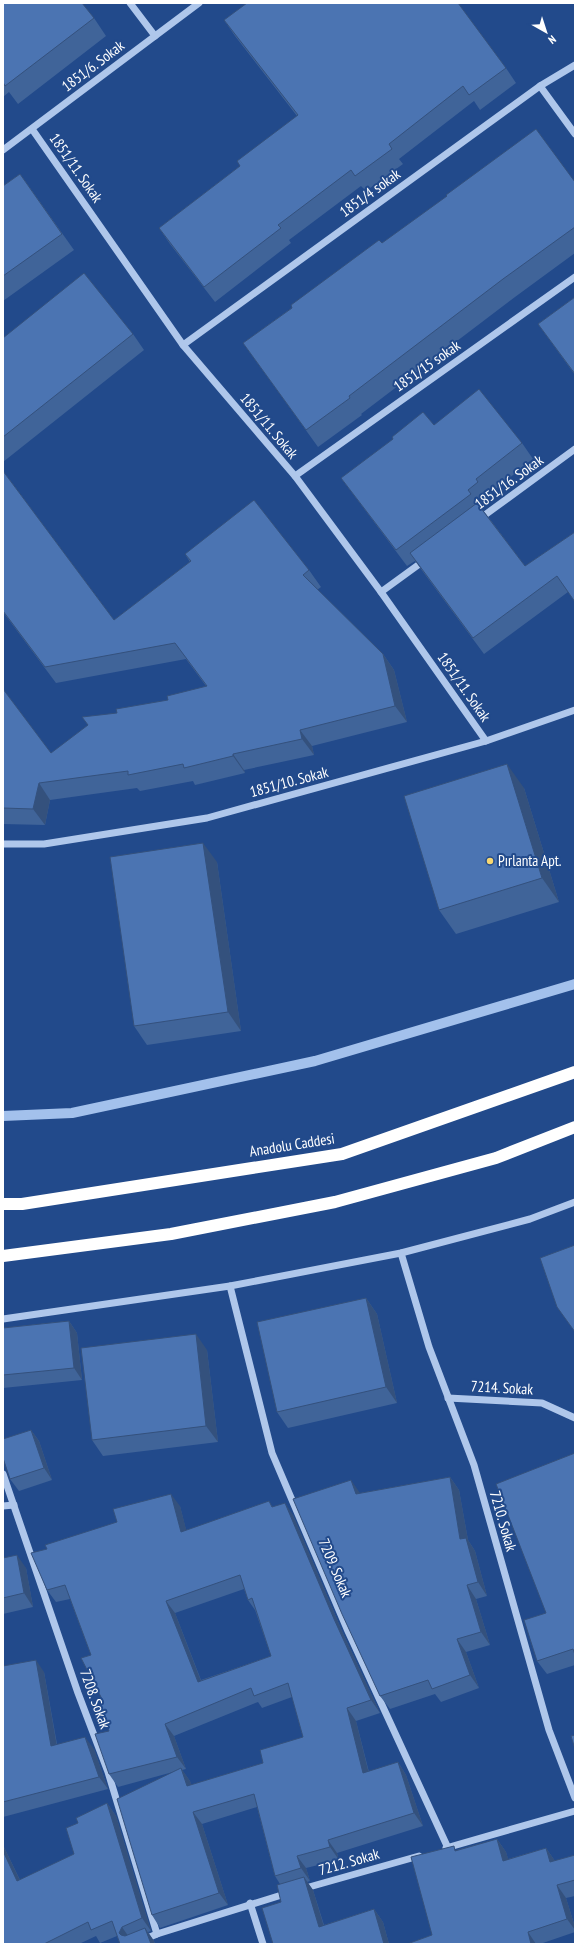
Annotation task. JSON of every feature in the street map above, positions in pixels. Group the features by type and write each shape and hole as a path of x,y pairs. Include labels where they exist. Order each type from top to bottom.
{"highway":[{"name":"Anadolu Caddesi","path":"3,1204 22,1204 342,1154 575,1072"},
{"path":"3,1256 171,1234 335,1202 496,1158 575,1127"}],"street":[{"path":"130,3 155,36"},
{"name":"1851/6. Sokak","path":"3,150 199,3"},
{"name":"1851/4 sokak","path":"183,345 540,86 575,65"},
{"path":"540,86 575,134"},
{"name":"1851/11. Sokak","path":"32,129 183,345 295,476 382,592 486,741"},
{"name":"1851/15 sokak","path":"295,476 575,277"},
{"name":"1851/16. Sokak","path":"469,527 575,450"},
{"path":"382,592 431,555"},
{"name":"1851/10. Sokak","path":"3,844 44,844 207,818 486,741 575,710"},
{"path":"3,1319 230,1286 401,1253 530,1219 575,1202"},
{"name":"7210. Sokak","path":"401,1253 429,1347 474,1465 549,1730 575,1798"},
{"name":"7209. Sokak","path":"230,1286 272,1453 347,1629 448,1848"},
{"name":"7214. Sokak","path":"448,1398 542,1403 575,1418"},
{"name":"7208. Sokak","path":"3,1474 78,1693 108,1772 157,1934"},
{"path":"3,1506 14,1505"},
{"path":"440,1850 575,1811"},
{"name":"7212. Sokak","path":"132,1944 157,1934 250,1904 425,1854"},
{"path":"250,1904 263,1944"}],"building":[{"path":"3,3 82,3 94,18 5,86 3,82"},
{"path":"247,3 458,3 506,68 469,95 463,86 389,144 392,149 355,176 351,170 278,225 281,228 204,287 159,228 240,166 237,161 298,115 224,20"},
{"path":"536,129 575,182 575,227 503,279 349,396 350,398 306,430 243,343 292,308 291,305 379,240 382,243"},
{"path":"20,174 62,234 3,276 3,186"},
{"path":"84,273 133,334 3,437 3,338"},
{"path":"575,297 575,374 538,324"},
{"path":"479,389 522,443 476,479 478,482 468,490 471,494 396,550 341,478 393,439 392,437 423,412 434,425"},
{"path":"3,471 114,620 191,561 185,554 254,500 309,570 303,575 383,654 395,706 300,730 302,739 233,754 233,756 184,768 183,764 128,775 128,771 39,783 33,809 3,808 3,689 51,753 88,725 82,717 117,713 116,709 168,700 167,696 207,686 175,643 45,667 3,611"},
{"path":"477,503 525,566 575,532 575,602 557,576 473,638 410,553"},
{"name":"Pırlanta Apt.","path":"507,764 542,878 439,910 404,796"},
{"path":"203,843 228,1012 134,1026 110,857"},
{"path":"575,1245 575,1332 557,1307 540,1258"},
{"path":"366,1298 386,1387 277,1412 257,1322"},
{"path":"69,1321 74,1368 3,1375 3,1328"},
{"path":"196,1334 206,1426 92,1440 81,1348"},
{"path":"31,1430 44,1468 10,1479 3,1458 3,1439"},
{"path":"575,1453 575,1655 573,1649 537,1661 524,1620 546,1613 496,1484"},
{"path":"450,1477 460,1539 466,1538 478,1582 467,1585 481,1632 457,1639 470,1675 432,1689 428,1680 380,1696 342,1614 293,1499 351,1480 356,1494"},
{"path":"171,1494 181,1532 269,1501 272,1507 285,1503 334,1619 371,1700 347,1708 363,1773 398,1762 414,1813 328,1840 330,1847 297,1856 301,1868 275,1876 254,1794 193,1812 219,1893 152,1915 117,1799 181,1768 187,1786 263,1763 260,1750 303,1737 288,1683 254,1696 251,1688 165,1724 177,1757 109,1774 95,1734 109,1731 98,1703 103,1701 81,1658 91,1655 65,1585 47,1590 31,1553 47,1549 45,1545 117,1522 113,1509","holes":["240,1575 248,1600 252,1598 271,1656 198,1682 166,1601"]},
{"path":"17,1555 24,1593 3,1598 3,1558"},
{"path":"36,1660 51,1746 85,1737 99,1777 3,1802 3,1666"},
{"path":"575,1735 575,1749 571,1736"},
{"path":"107,1803 142,1918 122,1927 119,1933 125,1936 145,1928 151,1944 120,1944 112,1921 91,1930 88,1922 44,1944 3,1944 3,1851 17,1881 74,1854 66,1828 78,1823 76,1818"},
{"path":"497,1839 503,1861 546,1848 550,1862 575,1855 575,1880 557,1885 567,1919 528,1932 531,1944 407,1944 432,1935 411,1857 454,1846 455,1851"},
{"path":"304,1877 319,1927 374,1909 384,1944 273,1944 262,1908 281,1902 277,1885"}],"waterway":[{"path":"3,1116 72,1113 315,1061 575,984"}],"place":[{"name":"Pırlanta Apt.","path":"490,861"}]}
